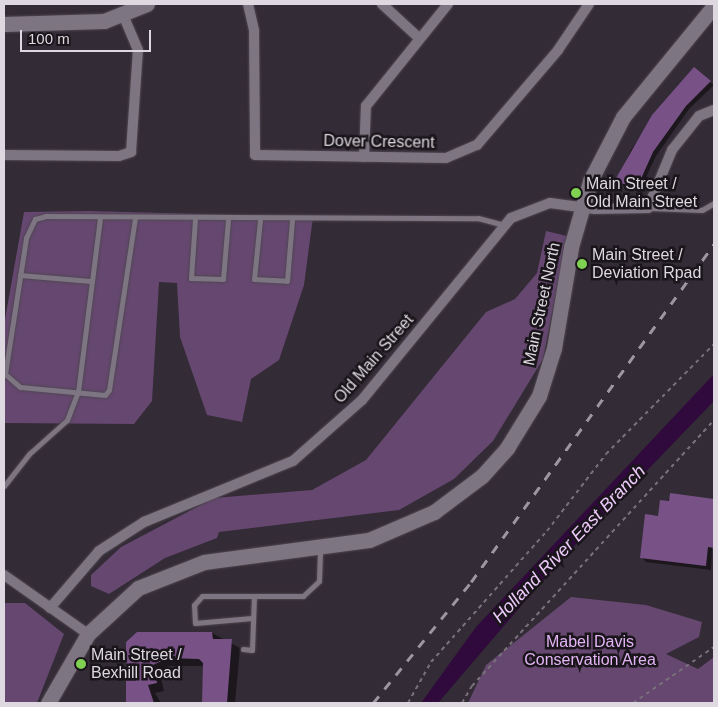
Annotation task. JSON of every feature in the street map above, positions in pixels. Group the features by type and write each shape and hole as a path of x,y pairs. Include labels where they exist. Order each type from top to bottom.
{"main road":[{"path":"4,24 104,21 147,4"},
{"name":"Main Street North","path":"48,703 88,634 138,588 204,562 370,540 434,512 460,495 507,448 539,396 552,356 582,208 590,181 623,118 714,6"}],"street":[{"name":"Dover Crescent","path":"248,4 254,31 255,155 446,158 476,145 591,8"},
{"path":"382,4 419,38"},
{"path":"364,157 366,106 448,4"},
{"path":"4,155 119,156 131,152 138,50 123,14"},
{"path":"648,208 672,150 699,116 714,110"},
{"name":"Old Main Street","path":"50,608 99,551 144,522 293,461 362,400 504,225 550,203 582,208 648,208"},
{"path":"4,576 88,634"}],"lane":[{"path":"648,208 702,210 714,204"},
{"path":"135,218 111,384 105,394 20,387 5,374 26,238 35,219 100,217 260,220 478,218 504,225"},
{"path":"4,486 29,454 67,420 78,392 100,217"},
{"path":"196,219 191,278 223,279 228,219"},
{"path":"260,220 254,279 287,281 292,220"},
{"path":"20,275 92,281"},
{"path":"252,618 195,623 193,616 194,605 202,596 254,596 311,592 319,581 320,547"},
{"path":"243,649 252,650 254,596"}],"path":[{"path":"408,703 431,662 547,531 606,454 714,344"},
{"path":"462,703 472,686 714,420"},
{"path":"633,703 714,647"}],"green space":[{"path":"88,211 313,217 304,285 279,360 251,379 242,422 207,415 180,337 177,283 159,282 152,401 134,424 4,423 4,325 24,212"},
{"path":"546,231 567,236 543,359 493,441 454,479 399,510 219,532 217,538 165,558 109,594 91,586 91,575 121,547 214,498 312,490 366,460 486,312 515,299 537,273"},
{"name":"Mabel Davis Conservation Area","path":"571,597 646,605 702,622 699,637 666,654 698,669 714,657 714,703 468,703 486,665"},
{"path":"4,603 25,603 64,634 37,703 4,703"}],"water":[{"name":"Holland River East Branch","path":"714,374 714,401 556,565 438,703 421,703 476,627"}],"building":[{"path":"694,67 711,81 686,106 653,152 636,190 615,180 652,115"},
{"path":"670,493 714,499 714,548 708,547 706,566 640,558 645,514 658,516 660,500 669,501"},
{"path":"137,632 212,632 213,639 232,639 227,703 202,703 203,663 199,659 168,658 153,665 157,683 148,685 154,703 126,703 126,642"}],"railway":[{"path":"373,703 471,582 714,244"}],"place":[{"name":"Main Street / Old Main Street","path":"576,193"},
{"name":"Main Street / Deviation Rpad","path":"582,264"},
{"name":"Main Street / Bexhill Road","path":"81,664"}]}
